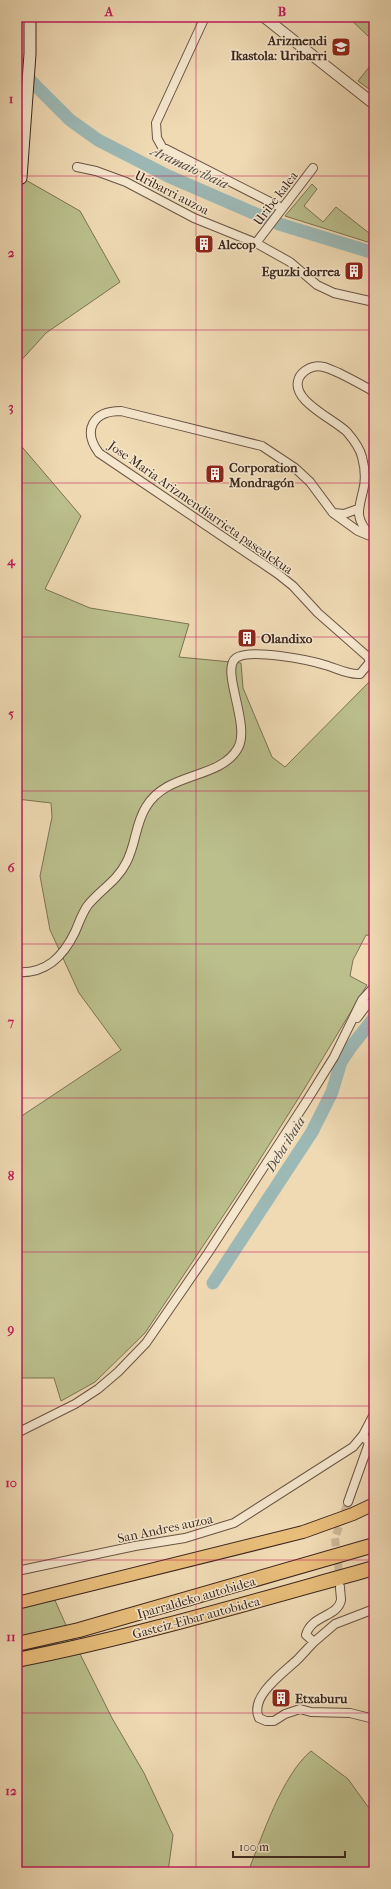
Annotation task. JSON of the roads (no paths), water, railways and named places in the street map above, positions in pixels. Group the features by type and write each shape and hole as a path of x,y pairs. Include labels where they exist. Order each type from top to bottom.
{"highway":[{"name":"Iparraldeko autobidea","path":"17,1644 79,1630 374,1545"},
{"name":"Gasteiz-Eibar autobidea","path":"17,1660 87,1646 164,1627 374,1568"}],"main road":[{"path":"21,178 30,54 30,17"},
{"path":"17,1603 303,1532 353,1514 374,1504"}],"street":[{"path":"264,17 372,99"},
{"path":"205,18 156,123 156,138 162,147 282,208"},
{"name":"Uribarri auzoa","path":"77,167 96,171 115,180 126,182 194,218 256,243 290,262 317,285 334,294 374,302"},
{"name":"Uribe kalea","path":"256,243 313,168"},
{"path":"372,537 360,522 358,509 364,490 365,474 360,450 346,432 305,400 299,393 298,382 300,376 304,372 312,367 320,366 345,376 374,392"},
{"name":"Jose Maria Arizmendiarrieta pasealekua","path":"17,972 31,972 45,968 69,943 85,909 119,876 133,849 141,814 149,801 174,782 207,771 227,761 237,750 242,731 231,665 236,658 255,655 279,656 323,664 354,674 360,674 370,662 368,657 318,613 293,586 278,574 99,453 92,443 90,434 96,419 103,413 121,411 262,446 295,468 310,482 333,513"},
{"path":"333,513 344,514 358,509"},
{"path":"333,513 358,532 372,537"},
{"path":"17,1433 75,1404 118,1372 146,1343 186,1286 306,1102 350,1027 362,1000 374,987"},
{"path":"350,1027 366,1006 374,1000"},
{"name":"San Andres auzoa","path":"17,1571 135,1546 185,1538 234,1523 353,1447 363,1435 374,1414"},
{"path":"348,1502 369,1443 363,1435"},
{"path":"314,1642 306,1635 308,1627 315,1621 337,1609 341,1600 340,1587"},
{"path":"374,1609 335,1624 314,1642 275,1679 262,1694 256,1712 259,1718 266,1721 274,1721 285,1714 300,1709 311,1712 350,1712 374,1719"}],"waterway":[{"name":"Aramaio ibaia","path":"17,67 70,120 98,140 168,176 279,224 374,253"},
{"name":"Deba ibaia","path":"213,1283 312,1132 332,1092 341,1062 374,1018"}],"tunnel":[{"path":"17,229 21,178"},
{"path":"340,1582 335,1538 348,1502"}],"place":[{"name":"Arizmendi Ikastola: Uribarri","path":"341,47"},
{"name":"Alecop","path":"204,244"},
{"name":"Eguzki dorrea","path":"354,271"},
{"name":"Corporation Mondragón","path":"215,474"},
{"name":"Olandixo","path":"247,638"},
{"name":"Etxaburu","path":"281,1698"}]}
